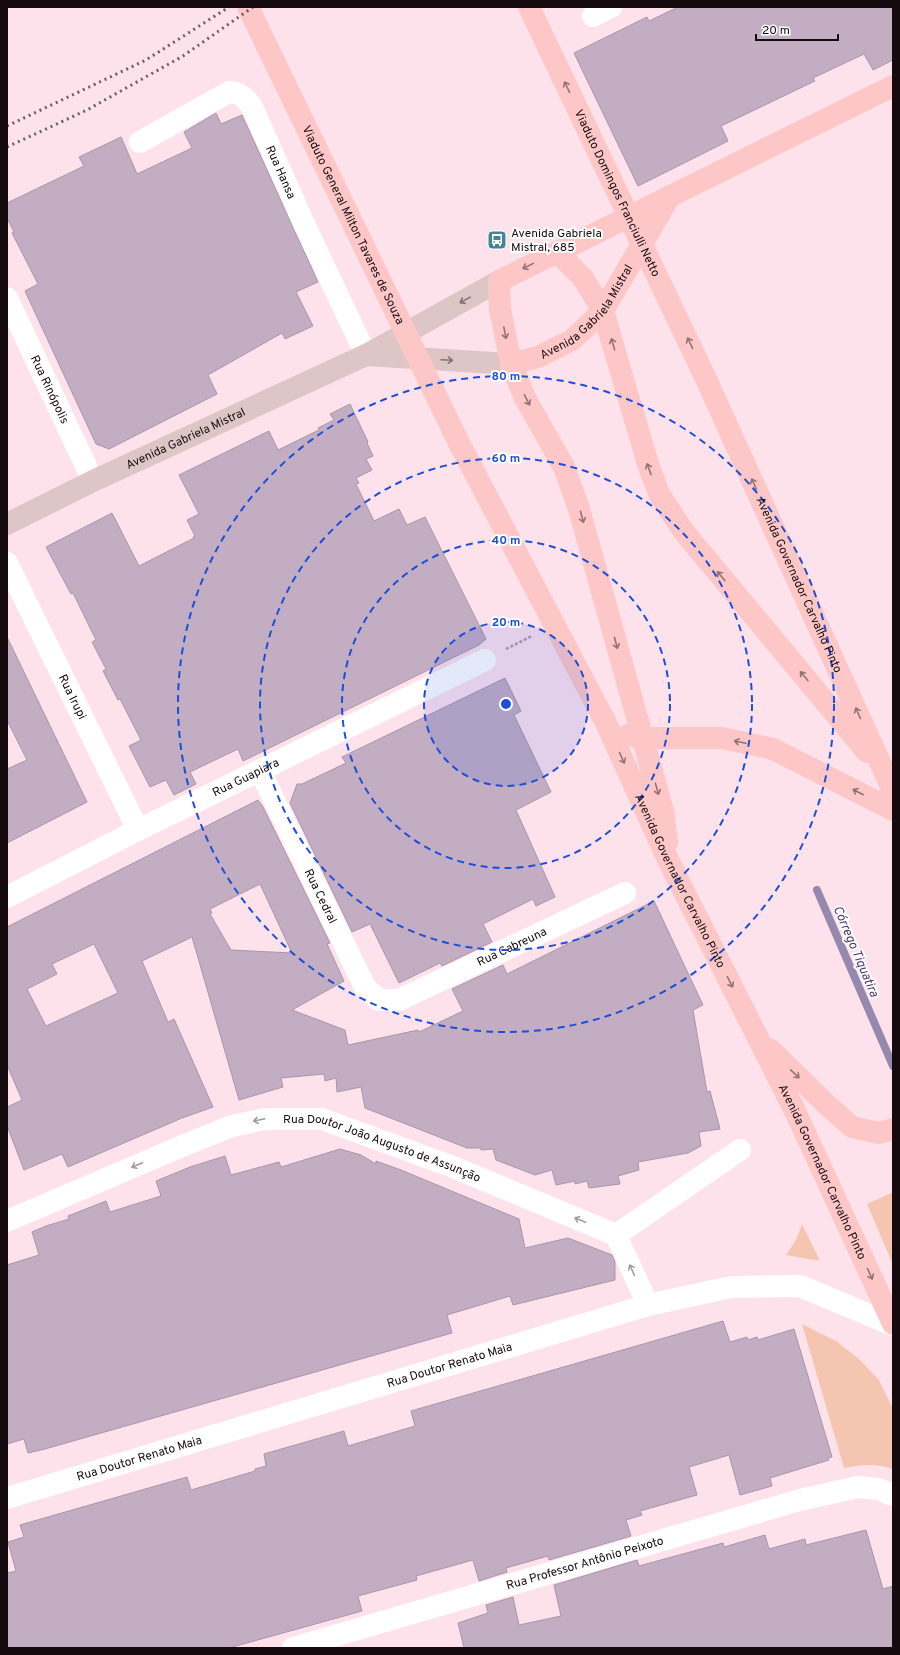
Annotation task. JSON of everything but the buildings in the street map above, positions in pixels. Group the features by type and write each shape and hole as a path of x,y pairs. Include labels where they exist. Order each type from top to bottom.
{"main road":[{"name":"Viaduto General Milton Tavares de Souza","path":"248,7 459,443"},
{"name":"Viaduto Domingos Franciulli Netto","path":"529,7 706,379"},
{"name":"Avenida Gabriela Mistral","path":"7,524 93,481 366,356 499,280 893,86"},
{"name":"Avenida Gabriela Mistral","path":"366,356 511,364 538,357 572,340 603,311 670,196"},
{"path":"557,252 583,278 603,311 648,464 659,494 684,532 889,782"},
{"path":"499,280 500,309 511,364 525,398 564,467 580,509 663,811 668,860"},
{"name":"Avenida Governador Carvalho Pinto","path":"706,379 889,782"},
{"name":"Avenida Governador Carvalho Pinto","path":"459,443 606,723 668,860 795,1111 893,1324"},
{"path":"606,723 623,733 642,738 722,738 773,749 893,810"},
{"path":"757,1036 826,1104 852,1127 886,1131"}],"street":[{"name":"Rua Hansa","path":"140,142 228,92 237,92 245,97 255,113 305,226 366,356"},
{"name":"Rua Rinópolis","path":"7,298 93,481"},
{"name":"Rua Irupi","path":"7,564 138,830"},
{"name":"Rua Guapiara","path":"7,897 138,830 485,660"},
{"name":"Rua Cedral","path":"260,771 365,986 379,1000 399,1000"},
{"name":"Rua Cabreuna","path":"399,1000 625,893"},
{"name":"Rua Doutor João Augusto de Assunção","path":"7,1221 180,1146 232,1126 265,1119 322,1118 453,1167 616,1235"},
{"path":"648,1305 616,1235 740,1150"},
{"name":"Rua Doutor Renato Maia","path":"7,1498 648,1305 731,1287 800,1286 893,1324"},
{"name":"Rua Professor Antônio Peixoto","path":"293,1648 800,1500 858,1487 886,1492"}],"path":[{"path":"485,660 553,624"}],"shaded area":[{"path":"893,1192 893,1265 867,1204"},
{"path":"802,1224 820,1261 786,1255 796,1240"},
{"path":"802,1324 836,1341 859,1359 879,1380 893,1409 893,1469 868,1465 844,1468"}],"waterway":[{"name":"Córrego Tiquatira","path":"817,890 893,1066"}],"railway":[{"path":"7,126 146,60 229,7"},
{"path":"7,147 87,110 183,56 253,7"}],"place":[{"name":"Avenida Gabriela Mistral, 685","path":"497,240"}]}
